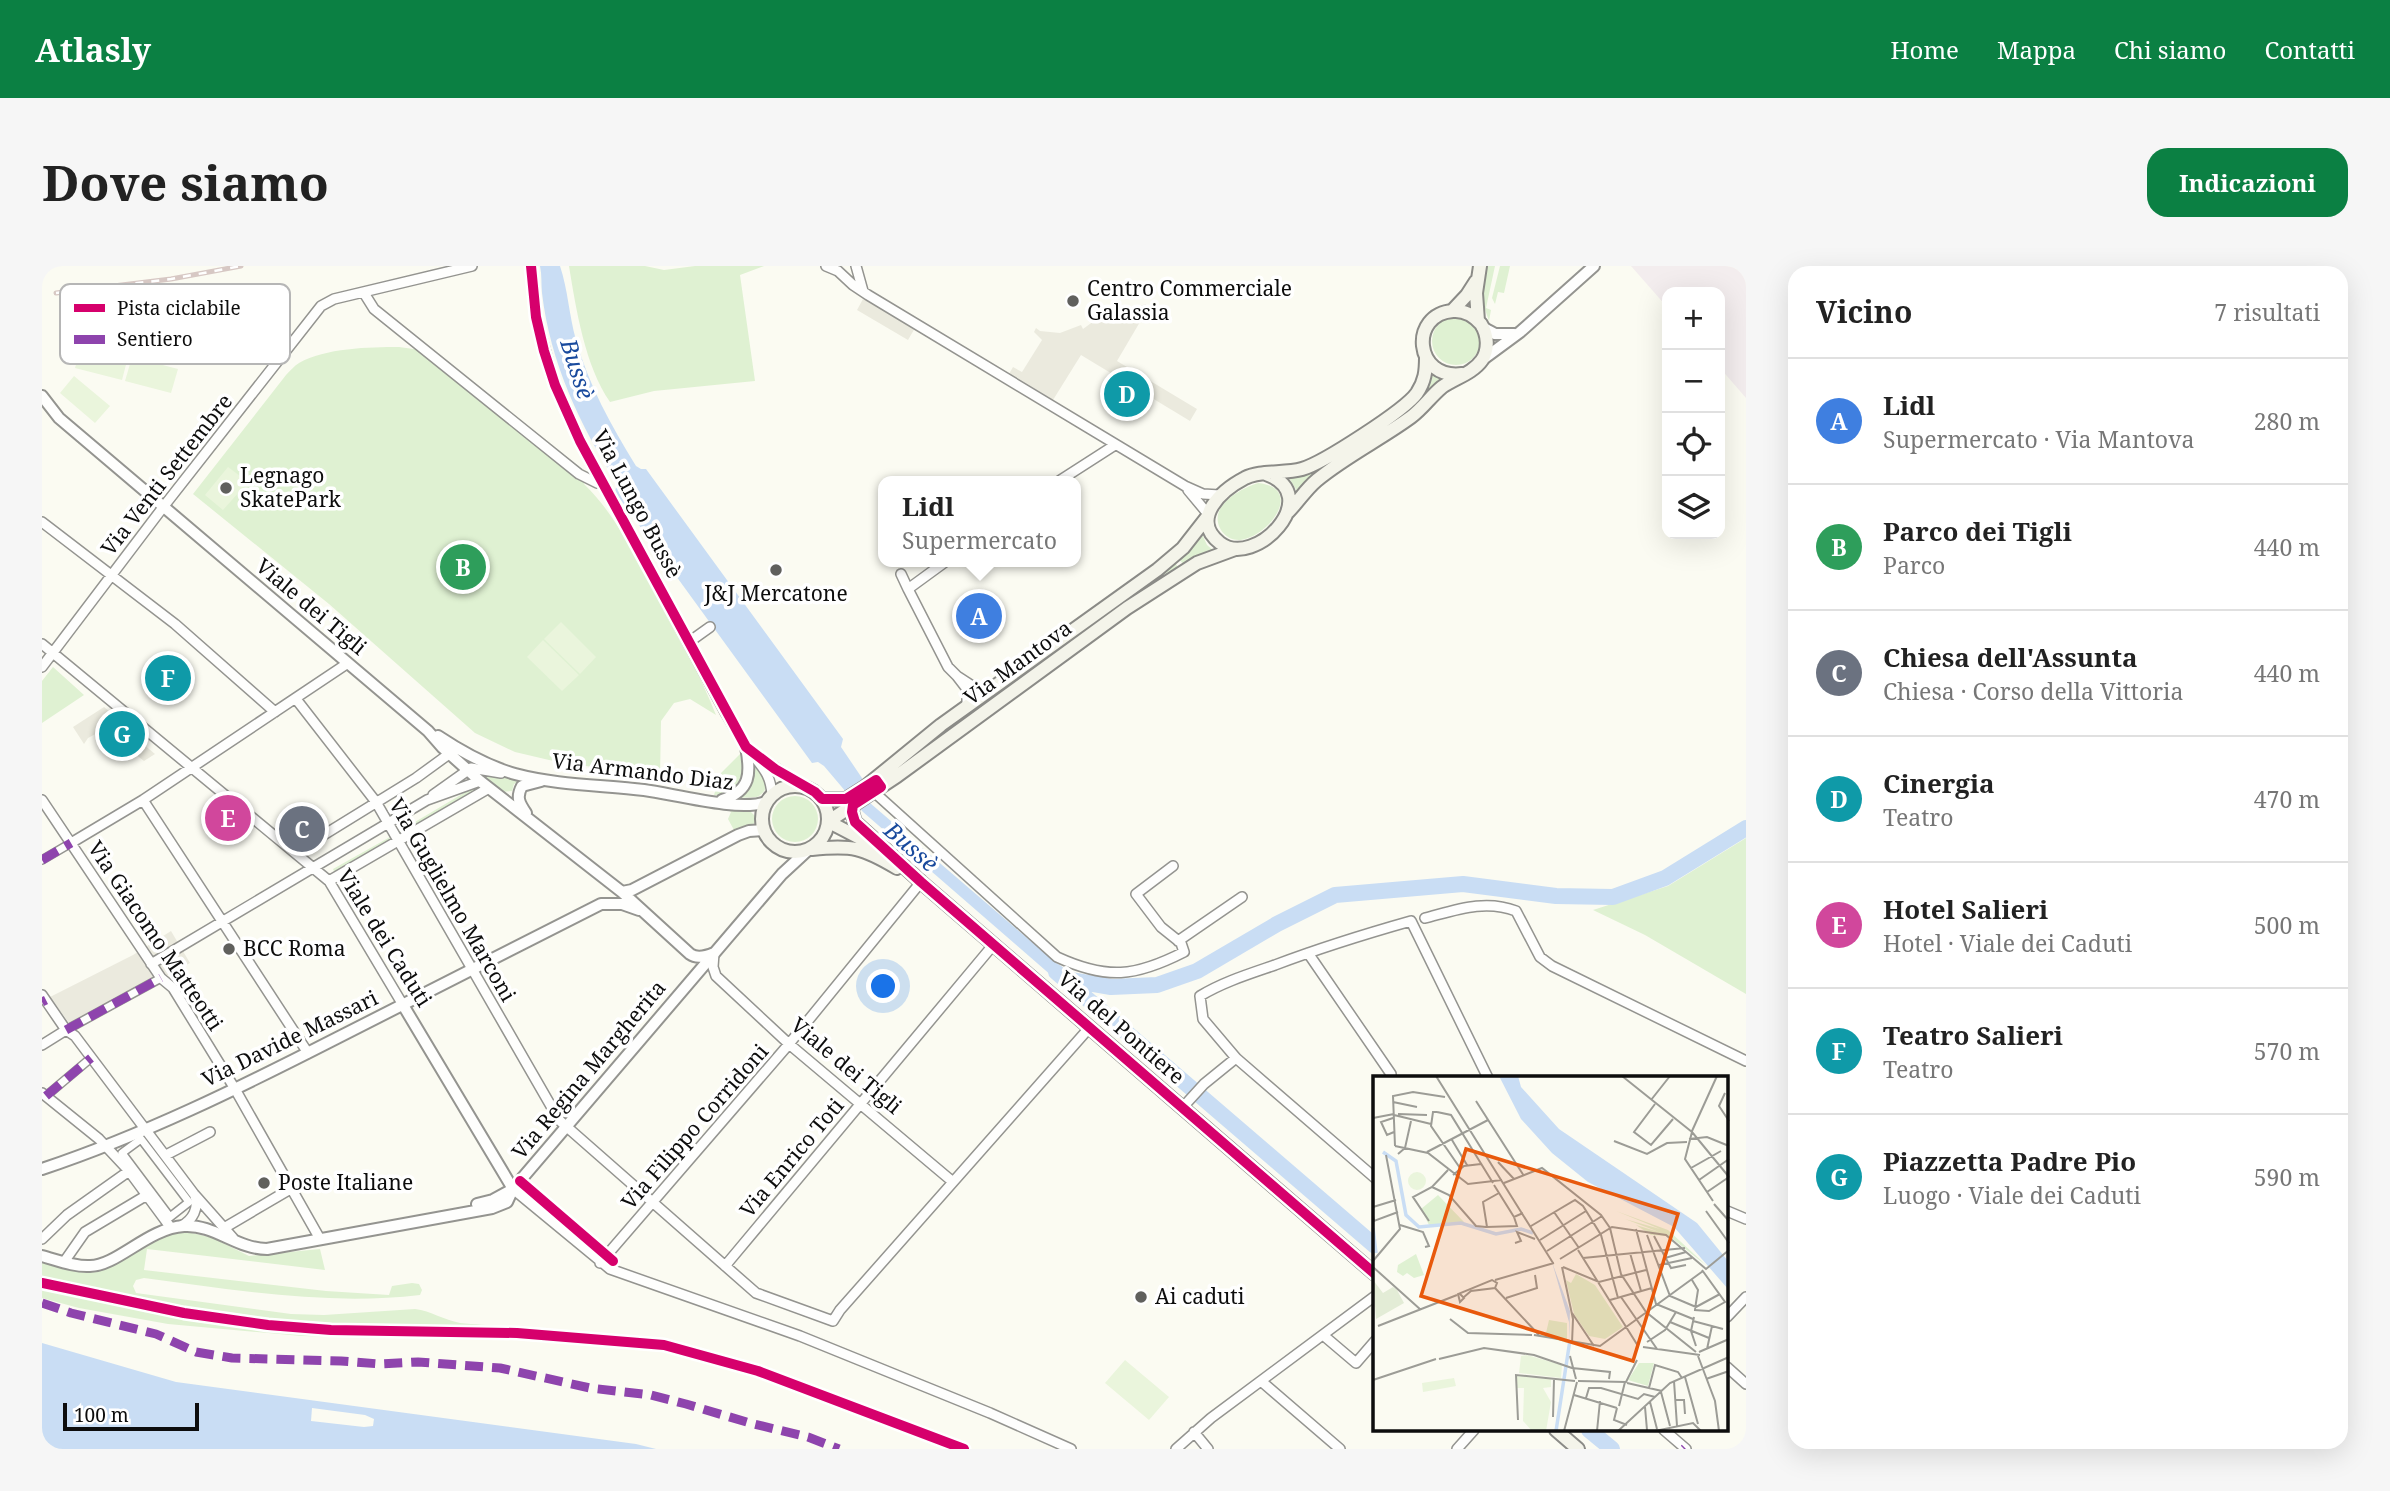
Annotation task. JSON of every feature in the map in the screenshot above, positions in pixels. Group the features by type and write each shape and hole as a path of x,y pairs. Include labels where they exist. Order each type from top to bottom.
{"main road":[{"path":"1480,266 1476,281 1480,324 1486,347 1482,360"},
{"name":"Via Mantova","path":"869,792 967,707 1157,570 1188,544 1220,495 1249,476 1313,465 1410,401 1425,380 1426,358 1422,340 1429,323 1443,313 1452,311 1476,281"},
{"path":"1452,311 1466,313 1480,324"},
{"path":"1426,358 1430,365 1445,374 1462,374"},
{"name":"Via Mantova","path":"829,822 849,802 869,792 1127,608 1197,563 1236,549 1250,547 1266,537 1284,523 1289,512 1315,481 1413,415 1443,387 1470,371 1482,360"},
{"path":"1266,474 1277,480 1285,489 1289,512"},
{"path":"1208,515 1215,538 1222,545 1236,549"},
{"path":"791,786 807,788 822,799 829,822 825,835 810,849 794,853 775,846 764,830 762,818 769,799 791,786"},
{"name":"Via Mantova","path":"822,799 849,802"},
{"name":"Via del Pontiere","path":"849,802 855,822 921,882 1090,1027 1186,1104 1373,1272"},
{"name":"Via del Pontiere","path":"829,822 893,856"},
{"name":"Via del Pontiere","path":"810,849 843,846 858,848 921,882"},
{"path":"1558,1432 1578,1449"}],"street":[{"path":"472,266 364,293 374,309 579,474 589,481 601,481"},
{"name":"Via Lungo Bussè","path":"531,266 536,317 555,385 580,442 746,747 769,776 769,799"},
{"path":"826,266 1185,486 1203,494 1220,495"},
{"path":"838,271 854,266 863,291"},
{"name":"Via Mantova","path":"1482,360 1520,332 1594,266"},
{"name":"Via Venti Settembre","path":"290,345 321,306 334,299 364,293"},
{"path":"1480,324 1494,334 1520,332"},
{"name":"Via Venti Settembre","path":"42,667 275,364"},
{"name":"Viale dei Tigli","path":"42,396 59,418"},
{"name":"Viale dei Tigli","path":"42,408 59,418 428,731 484,785 622,892 694,957"},
{"path":"1067,476 1115,445"},
{"path":"1185,486 1208,515"},
{"path":"42,522 175,624 275,712"},
{"path":"908,589 938,567"},
{"path":"901,574 948,667 967,689 967,707"},
{"path":"689,642 710,627"},
{"name":"Viale dei Caduti","path":"42,644 329,881 513,1189"},
{"path":"42,860 143,800 348,663"},
{"path":"957,676 977,689 991,689"},
{"name":"Via Guglielmo Marconi","path":"296,699 376,802 545,1097 565,1127 756,1293 833,1321 953,1182"},
{"name":"Via Armando Diaz","path":"428,731 463,753 516,774"},
{"path":"717,801 734,795 746,783 750,769 746,747"},
{"name":"Via Lungo Bussè","path":"746,747 807,788"},
{"path":"296,852 416,778 449,754"},
{"name":"Via Armando Diaz","path":"467,770 476,768 547,780 645,790 748,805 769,799"},
{"path":"429,799 467,770"},
{"name":"Viale dei Tigli","path":"537,826 525,813 518,795 522,786 547,780"},
{"path":"151,964 429,799 484,785"},
{"path":"329,881 484,785"},
{"path":"869,792 1056,957 1084,969 1121,974 1157,966 1184,952 1178,941 1161,927 1136,894 1172,866"},
{"name":"Via Giacomo Matteotti","path":"42,800 151,964 173,988 235,1089 320,1239"},
{"path":"143,800 308,1054"},
{"path":"622,892 632,890 743,833 764,830"},
{"name":"Via Regina Margherita","path":"513,1189 782,874 810,849"},
{"path":"601,904 607,898 604,880"},
{"name":"Via Filippo Corridoni","path":"600,1263 789,1044 921,882"},
{"path":"1178,941 1241,897"},
{"path":"601,904 622,904 645,912"},
{"name":"Via Davide Massari","path":"42,1169 105,1147 235,1089 601,904"},
{"path":"1425,918 1472,906 1501,905 1516,911 1540,957 1552,966 1746,1061"},
{"path":"1373,1176 1236,1058 1203,1019 1199,996 1218,985 1308,953 1411,921 1487,1076"},
{"name":"Via Enrico Toti","path":"725,1266 994,944"},
{"path":"694,957 714,953 713,967 716,976 695,975"},
{"path":"1308,953 1391,1074"},
{"name":"Via Regina Margherita","path":"694,957 695,975"},
{"name":"Viale dei Tigli","path":"716,976 789,1044 953,1182"},
{"path":"42,1045 161,978"},
{"path":"43,999 66,1030 75,1036 166,1155 192,1198 243,1245"},
{"path":"953,1182 1090,1027"},
{"path":"91,1058 43,1094 99,1139 176,1227"},
{"path":"1186,1104 1204,1084 1236,1058"},
{"path":"166,1155 210,1132"},
{"path":"42,1256 83,1266 97,1265 151,1236 188,1222 194,1213 196,1200 141,1139 122,1153 170,1217 192,1198"},
{"path":"42,1239 67,1215 129,1171"},
{"path":"223,1228 292,1188"},
{"path":"194,1226 243,1245 267,1249 417,1220 492,1200 513,1189 600,1263 622,1274 817,1343 1071,1449"},
{"path":"64,1262 85,1232 147,1195"},
{"path":"1728,1211 1746,1219"},
{"path":"176,1227 194,1226 216,1219"},
{"path":"1728,1316 1746,1297"},
{"path":"1177,1449 1194,1432 1373,1298"},
{"path":"1323,1335 1356,1363 1373,1343"},
{"path":"1728,1368 1746,1384"},
{"path":"1261,1381 1340,1449"},
{"path":"1194,1432 1208,1449"},
{"path":"1457,1449 1472,1432"},
{"path":"1666,1432 1686,1449"}],"shaded area":[{"path":"1631,266 1746,266 1746,398 1725,374 1725,287 1662,287 1662,301"},
{"path":"863,299 915,328 908,340 857,310"},
{"path":"1146,304 1147,310 1117,361 1197,409 1190,421 1081,355 1053,400 1009,374 1013,367 1022,372 1042,340 1034,332 1036,328 1040,331 1060,333 1081,325 1083,329 1098,318 1094,315 1102,311 1126,310"},
{"path":"104,707 116,717 114,720 134,733 132,736 145,741 143,744 155,754 144,761 105,729 88,738 84,744 73,727"},
{"path":"171,931 190,963 72,1027 50,997 133,955"}],"green space":[{"path":"569,266 645,266 664,270 695,266 764,266 740,275 755,381 654,391 610,402 601,388 588,354 578,318"},
{"path":"1487,266 1495,266 1486,308 1491,310 1489,321 1482,301"},
{"path":"1500,266 1510,266 1504,293 1498,292 1495,304 1492,298"},
{"path":"1456,317 1473,324 1480,341 1473,358 1456,365 1439,358 1432,341 1439,324"},
{"path":"399,347 421,350 584,481 622,533 686,650 716,715 690,699 674,703 661,721 660,778 515,752 475,733 329,604 193,494 297,364 334,351"},
{"path":"76,364 126,364 122,380 75,368"},
{"path":"130,364 159,364 178,369 171,393 125,381"},
{"path":"1433,372 1446,378 1402,416 1323,469 1298,493 1289,478 1322,466 1422,396 1430,384"},
{"path":"74,376 110,406 95,423 60,393"},
{"name":"Legnago SkatePark","path":"228,467 248,482 223,510 205,495"},
{"path":"1258,483 1272,487 1279,494 1281,502 1278,512 1262,531 1251,537 1240,540 1228,537 1220,529 1219,512 1225,502 1234,495"},
{"path":"1201,532 1207,545 1215,552 1184,565 1178,558"},
{"path":"1174,561 1179,569 1168,572 966,718 964,716 1167,571 1169,564"},
{"path":"561,622 596,657 580,674 544,639"},
{"path":"543,640 579,675 562,691 527,657"},
{"path":"53,667 84,695 42,723 42,681"},
{"path":"741,753 746,768 740,786 723,795 714,795 721,773"},
{"path":"754,766 764,777 765,790 757,797 738,798 752,779"},
{"path":"477,771 526,779 514,784 512,791 500,792"},
{"path":"474,787 478,790 400,835 398,832"},
{"path":"795,796 811,803 818,819 811,835 795,842 779,835 772,819 779,803"},
{"path":"726,809 750,811 755,816 755,823 734,830 728,819 731,812"},
{"path":"390,837 392,840 335,873 333,869"},
{"path":"1746,838 1746,994 1645,935 1593,910 1668,886"},
{"path":"174,1233 192,1233 213,1238 249,1256 320,1249 325,1270 147,1249 144,1270 326,1291 389,1295 392,1286 412,1283 419,1284 422,1290 420,1295 385,1298 316,1298 144,1278 136,1280 133,1286 136,1293 291,1314 324,1315 415,1309 460,1323 501,1327 505,1329 505,1337 498,1340 302,1336 168,1324 79,1308 42,1298 42,1261 78,1272 100,1270"},
{"path":"1125,1360 1169,1397 1149,1420 1105,1383"}],"water":[{"path":"540,266 560,266 576,340 587,373 609,420 636,466 646,469 843,739 841,747 862,778 870,803 1076,980 1068,990 863,812 824,766 818,762 812,763 615,492 617,483 579,416 559,368 546,319"},
{"path":"42,1343 176,1382 636,1444 656,1449 42,1449"}],"pier":[{"path":"312,1408 365,1415 374,1419 373,1426 311,1421"}],"waterway":[{"path":"1065,979 1111,987 1157,985 1197,971 1277,924 1335,895 1463,884 1556,896 1613,897 1665,878 1746,828"},
{"name":"Bussè","path":"1056,972 1373,1244"},
{"name":"Bussè","path":"1591,1432 1612,1449"}],"railway":[{"path":"130,284 241,266"},
{"path":"56,293 60,293"}],"marked path":[{"path":"42,860 71,843"},
{"path":"66,1030 161,978"},
{"path":"42,1002 46,1000"},
{"path":"46,1096 91,1058"},
{"path":"42,1303 156,1334 196,1352 232,1358 380,1364 418,1362 500,1368 590,1388 651,1395 808,1437 839,1449"}],"cycle path":[{"path":"531,266 536,317 544,351 555,385 580,441 746,747 822,799 846,799 876,780 881,787 853,805 855,822 1373,1272"},
{"path":"520,1181 613,1261"},
{"path":"42,1283 184,1313 268,1325 331,1330 517,1333 664,1345 758,1371 964,1449"}],"place":[{"name":"Centro Commerciale Galassia","path":"1073,301"},
{"name":"Cinergia","path":"1127,394"},
{"name":"Legnago SkatePark","path":"226,488"},
{"name":"Parco dei Tigli","path":"463,567"},
{"name":"J&J Mercatone","path":"776,570"},
{"name":"Lidl","path":"979,616"},
{"name":"Teatro Salieri","path":"168,678"},
{"name":"Piazzetta Padre Pio","path":"122,734"},
{"name":"Hotel Salieri","path":"228,818"},
{"name":"Chiesa dell'Assunta","path":"302,829"},
{"name":"BCC Roma","path":"229,949"},
{"name":"Poste Italiane","path":"264,1183"},
{"name":"Ai caduti","path":"1141,1297"}]}
